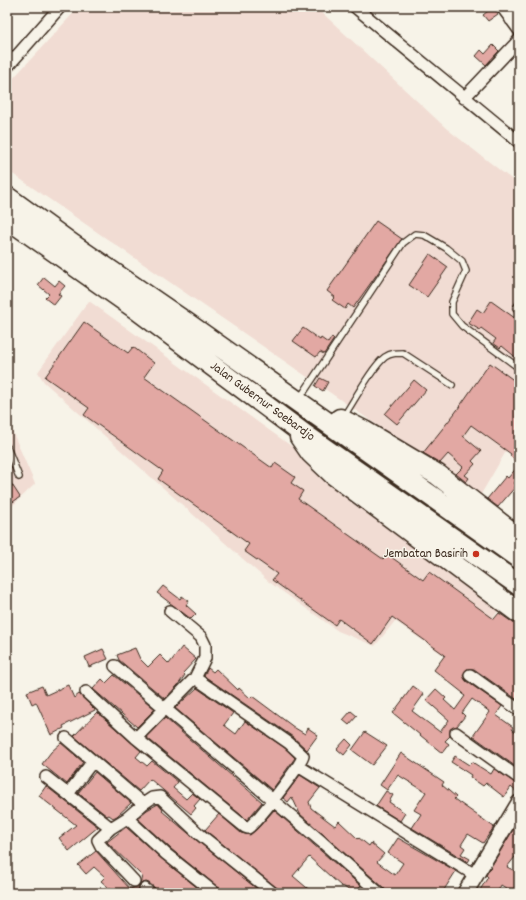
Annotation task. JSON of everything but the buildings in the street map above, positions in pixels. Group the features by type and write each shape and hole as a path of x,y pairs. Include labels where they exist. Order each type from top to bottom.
{"highway":[{"name":"Jalan Gubernur Soebardjo","path":"7,197 73,246 298,401 519,558"},
{"name":"Jalan Gubernur Soebardjo","path":"7,218 135,308 288,421 399,511 436,526 519,585"},
{"path":"318,415 342,420 364,431 438,475 519,538"},
{"path":"399,511 519,613"}],"street":[{"path":"7,67 60,7"},
{"path":"355,7 519,142"},
{"path":"502,7 515,16 519,30"},
{"path":"464,98 519,40"},
{"path":"136,738 195,678 205,658 203,640 170,611"},
{"path":"115,666 273,800 379,893"},
{"path":"470,675 519,710"},
{"path":"86,692 136,738 244,827 250,827 273,800 298,766 303,756 289,743 195,678"},
{"path":"456,733 519,778"},
{"path":"66,738 143,804"},
{"path":"68,794 93,761"},
{"path":"298,766 475,875"},
{"path":"46,777 111,828"},
{"path":"134,880 99,842 100,837 152,798 160,797 198,833 273,893"},
{"path":"465,893 519,803"},
{"path":"127,818 166,854 215,893"}],"lane":[{"path":"298,401 403,243 415,234 424,235 462,261 466,271 452,302 452,314 456,321 474,336 519,368"},
{"path":"342,420 376,366 385,357 394,352 403,353 452,385"},
{"path":"7,447 19,477"}],"shaded area":[{"path":"79,7 316,7 447,129 519,185 519,429 480,496 7,170 7,85"},
{"path":"89,301 393,519 503,604 459,666 395,621 375,646 338,631 269,582 44,382 38,372"},
{"path":"7,419 35,484 7,511"}],"waterway":[{"path":"258,387 519,570"}],"place":[{"name":"Jembatan Basirih","path":"476,554"}]}
